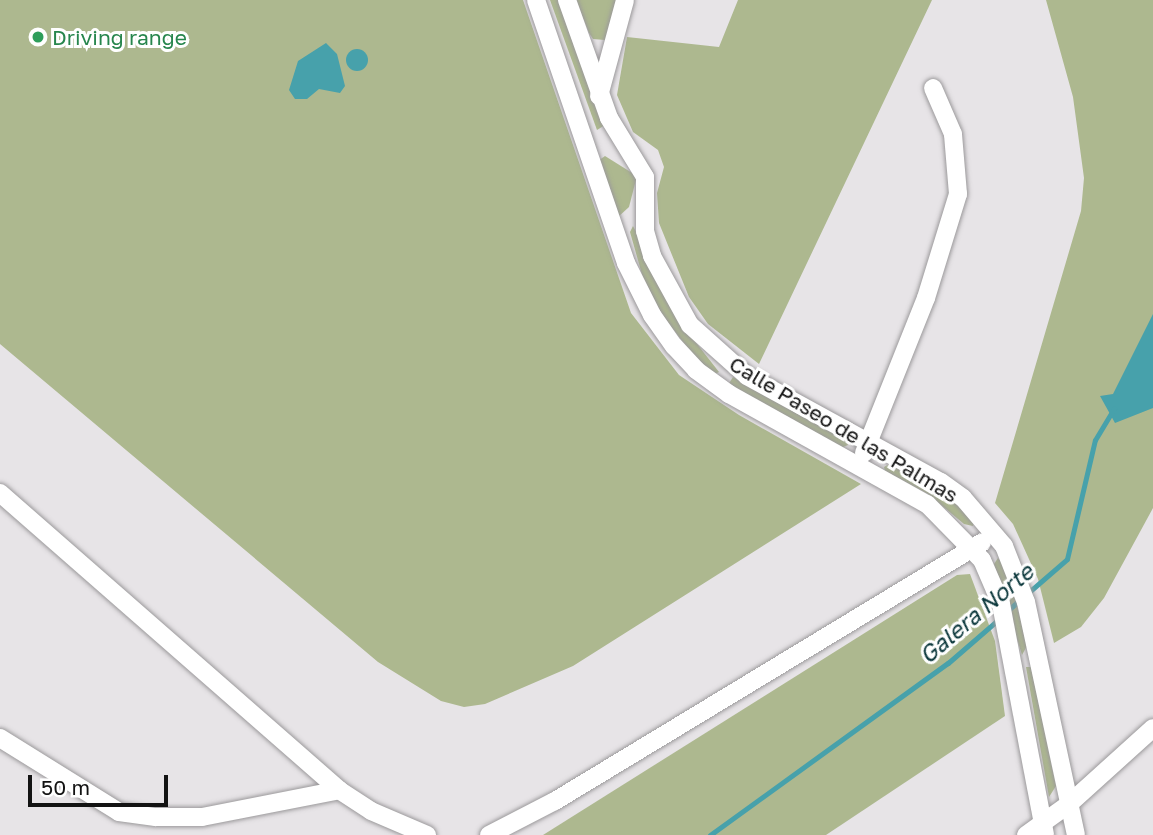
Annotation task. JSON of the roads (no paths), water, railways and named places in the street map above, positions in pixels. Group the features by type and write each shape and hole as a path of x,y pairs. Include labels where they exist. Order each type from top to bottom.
{"street":[{"name":"Calle Paseo de las Palmas","path":"536,0 626,263 661,328 714,384 927,504 974,548 1001,604 1044,829"},
{"name":"Calle Paseo de las Palmas","path":"567,0 599,96 615,132 645,177 647,242 665,286 690,325 747,376 941,482 995,533 1026,602 1076,835"},
{"path":"599,96 625,0"},
{"path":"859,467 926,298 958,194 953,134 933,88"},
{"path":"0,493 339,790 371,811 427,835"},
{"path":"489,835 555,801 995,533"},
{"path":"1026,835 1044,829 1153,728"},
{"path":"0,738 119,811 156,817 202,817 339,790"}],"water":[{"path":"326,43 337,54 345,86 340,93 319,89 307,99 295,99 289,90 298,61"},
{"path":"357,49 365,52 368,60 365,68 357,71 349,68 346,60 349,52"},
{"path":"1153,314 1153,408 1115,423 1100,396 1113,394"}],"waterway":[{"name":"Galera Norte","path":"1007,611 1067,559 1095,440 1114,408"},
{"name":"Galera Norte","path":"710,835 948,663 1000,618"}],"place":[{"name":"Driving range","path":"38,37"}]}
